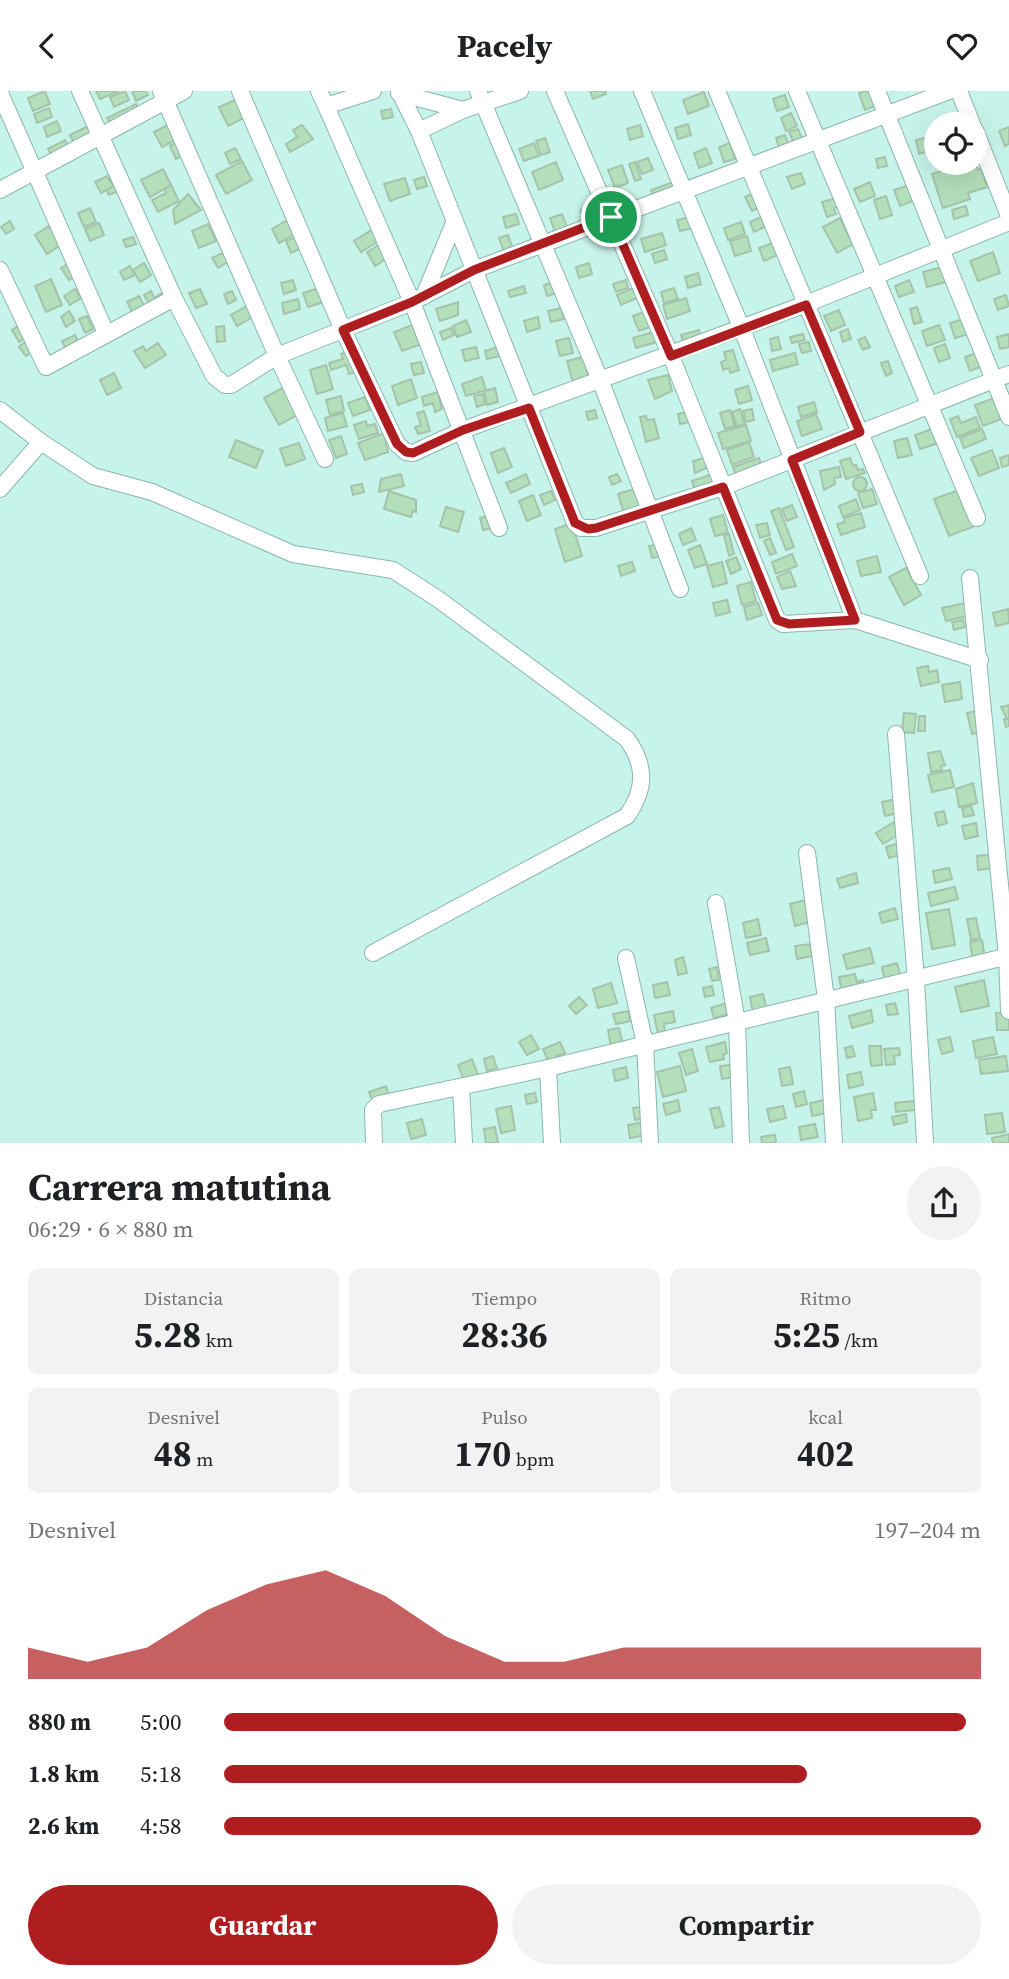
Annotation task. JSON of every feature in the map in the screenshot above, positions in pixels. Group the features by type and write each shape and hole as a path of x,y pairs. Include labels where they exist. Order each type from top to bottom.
{"street":[{"path":"80,91 174,297 219,383 231,385 277,356 418,299 474,270 949,91"},
{"path":"0,190 101,137 164,96 184,91"},
{"path":"240,91 343,330 397,444 406,452 413,453 463,430 601,382 806,305 1009,219 987,162"},
{"path":"373,91 323,98 418,299 499,528"},
{"path":"419,131 463,110 480,98 520,91"},
{"path":"555,91 671,356 777,620 789,624 855,620 980,660"},
{"path":"642,91 742,329 855,620"},
{"path":"717,91 920,576"},
{"path":"797,91 977,518"},
{"path":"877,91 939,250 1001,376 1009,417"},
{"path":"959,91 967,112"},
{"path":"399,92 463,110"},
{"path":"399,92 419,131 575,523 588,529 723,487 1001,376"},
{"path":"0,93 106,333"},
{"path":"164,96 277,356 326,459"},
{"path":"480,98 601,382 680,589"},
{"path":"418,299 454,223"},
{"path":"0,270 46,367 174,297"},
{"path":"0,411 93,476 152,492 293,554 393,570 438,599 627,739 639,756 641,778 638,799 627,816 373,953"},
{"path":"0,489 41,442"},
{"path":"970,578 1008,956 1009,1011"},
{"path":"896,734 916,979 925,1143"},
{"path":"807,853 825,999 834,1143"},
{"path":"716,903 737,1022 741,1143"},
{"path":"374,1143 373,1110 379,1104 548,1068 1008,956"},
{"path":"626,958 645,1045 650,1143"},
{"path":"548,1068 552,1143"},
{"path":"461,1087 464,1143"}],"building":[{"path":"45,91 50,104 33,111 28,98"},
{"path":"96,91 119,91 100,99"},
{"path":"125,91 129,100 114,107 110,97"},
{"path":"132,91 146,91 148,95 136,101"},
{"path":"590,91 605,91 606,94 593,99"},
{"path":"879,91 884,103 865,110 859,93"},
{"path":"704,92 709,106 688,114 683,100"},
{"path":"785,95 789,107 777,111 773,99"},
{"path":"244,96 252,114 228,126 219,107"},
{"path":"136,104 143,118 114,132 107,118"},
{"path":"49,108 52,117 37,123 34,114"},
{"path":"391,109 393,117 383,119 381,111"},
{"path":"791,113 797,126 786,131 781,118"},
{"path":"57,121 61,131 47,137 44,127"},
{"path":"175,121 183,136 162,147 154,132"},
{"path":"94,123 101,138 77,150 70,135"},
{"path":"688,124 691,135 678,139 675,128"},
{"path":"302,125 313,139 290,152 286,144 297,137 293,130"},
{"path":"640,125 643,136 630,140 627,129"},
{"path":"1009,127 1009,144 1005,146 999,131"},
{"path":"798,129 804,143 795,146 789,132"},
{"path":"785,135 791,151 780,150 776,138"},
{"path":"545,138 550,152 541,155 536,141"},
{"path":"924,138 924,152 919,154 916,140"},
{"path":"183,139 189,152 176,159 170,146"},
{"path":"65,140 72,152 55,161 48,149"},
{"path":"534,143 539,156 524,161 519,149"},
{"path":"730,143 735,159 724,162 719,147"},
{"path":"235,148 241,159 230,164 225,153"},
{"path":"706,148 712,163 699,168 694,153"},
{"path":"885,157 887,166 878,168 876,159"},
{"path":"648,158 653,170 642,174 637,162"},
{"path":"242,161 252,180 226,194 216,175"},
{"path":"556,162 563,180 539,190 532,172"},
{"path":"635,162 641,179 635,181 629,164"},
{"path":"622,165 628,183 615,188 608,170"},
{"path":"163,169 171,185 150,197 141,180"},
{"path":"801,173 805,184 792,189 787,177"},
{"path":"119,175 125,188 109,195 103,182"},
{"path":"932,175 983,175 987,187 968,193 970,199 943,208"},
{"path":"107,176 113,186 101,193 95,182"},
{"path":"424,177 427,186 417,189 414,180"},
{"path":"405,178 410,194 390,201 384,184"},
{"path":"676,181 682,198 657,207 651,190"},
{"path":"870,182 875,196 860,202 854,189"},
{"path":"913,184 918,199 900,206 894,190"},
{"path":"171,185 179,201 158,212 152,200 166,193 164,189"},
{"path":"760,190 767,204 752,211 745,197"},
{"path":"188,194 201,210 175,224 173,210"},
{"path":"886,196 892,215 880,219 874,200"},
{"path":"837,198 839,206 834,208 836,214 827,217 822,202"},
{"path":"966,206 968,215 954,219 952,210"},
{"path":"594,207 599,227 586,230 581,210"},
{"path":"90,208 96,222 84,227 78,213"},
{"path":"516,214 519,224 506,228 503,217"},
{"path":"562,214 570,235 558,240 550,218"},
{"path":"296,215 304,229 279,243 272,229"},
{"path":"690,217 693,228 680,231 677,220"},
{"path":"761,217 765,227 754,232 750,222"},
{"path":"840,218 853,244 837,253 823,227"},
{"path":"10,221 14,229 6,234 1,227"},
{"path":"741,222 745,234 728,240 724,228"},
{"path":"99,223 104,235 90,241 85,229"},
{"path":"208,224 216,241 199,248 192,231"},
{"path":"49,226 61,245 47,254 35,235"},
{"path":"373,229 380,240 361,252 354,241"},
{"path":"662,233 666,245 645,252 641,239"},
{"path":"301,235 306,246 291,253 286,241"},
{"path":"508,235 515,255 506,258 499,238"},
{"path":"747,236 751,251 735,256 730,241"},
{"path":"133,237 136,244 126,247 123,240"},
{"path":"775,242 780,254 764,261 759,248"},
{"path":"382,243 390,256 375,266 367,252"},
{"path":"664,250 667,259 655,263 652,254"},
{"path":"993,252 1000,273 978,281 970,261"},
{"path":"223,253 228,262 218,268 212,258"},
{"path":"77,258 84,270 69,280 61,268"},
{"path":"144,263 151,275 140,282 133,270"},
{"path":"589,263 592,274 579,278 576,267"},
{"path":"130,266 135,275 124,280 120,272"},
{"path":"942,267 946,282 927,287 923,272"},
{"path":"698,273 701,284 688,288 685,277"},
{"path":"51,279 62,305 46,312 35,286"},
{"path":"293,280 296,290 284,294 281,283"},
{"path":"626,280 628,288 616,292 613,284"},
{"path":"909,280 914,292 899,297 895,286"},
{"path":"557,281 560,292 547,296 544,285"},
{"path":"524,286 526,293 510,297 508,291"},
{"path":"322,287 327,301 308,307 303,293"},
{"path":"633,288 637,298 621,305 617,295"},
{"path":"674,288 678,299 664,303 661,292"},
{"path":"75,289 81,298 70,305 64,296"},
{"path":"200,289 207,304 196,308 189,293"},
{"path":"151,291 154,298 162,293 167,302 153,310 144,295"},
{"path":"232,291 236,300 228,304 224,294"},
{"path":"1006,295 1009,306 998,310 994,299"},
{"path":"139,296 146,309 134,315 127,302"},
{"path":"686,298 690,311 667,319 663,305"},
{"path":"298,299 300,309 284,314 282,303"},
{"path":"257,300 263,311 237,326 231,315"},
{"path":"458,302 458,315 440,321 436,309"},
{"path":"917,307 922,322 914,324 910,309"},
{"path":"561,308 564,319 551,322 548,311"},
{"path":"652,309 658,324 639,331 633,316"},
{"path":"839,310 845,325 831,331 824,316"},
{"path":"69,311 75,321 66,327 61,317"},
{"path":"87,316 93,329 85,333 79,319"},
{"path":"538,317 540,328 527,332 524,321"},
{"path":"964,319 969,334 955,338 950,323"},
{"path":"466,320 471,332 457,337 453,326"},
{"path":"25,321 33,332 19,342 12,330"},
{"path":"415,324 422,344 402,351 394,332"},
{"path":"939,325 945,340 927,346 922,331"},
{"path":"224,326 225,341 217,342 216,327"},
{"path":"451,328 454,335 443,340 440,332"},
{"path":"848,329 851,339 843,342 840,332"},
{"path":"699,330 701,339 686,351 681,335"},
{"path":"654,332 657,342 636,348 633,338"},
{"path":"803,334 805,340 792,343 790,337"},
{"path":"1009,334 1009,347 1000,349 997,337"},
{"path":"75,335 78,342 69,356 62,341"},
{"path":"778,337 781,349 772,351 770,339"},
{"path":"865,337 870,347 863,350 858,340"},
{"path":"30,338 37,348 26,356 19,347"},
{"path":"569,338 573,353 560,356 556,341"},
{"path":"809,342 811,351 802,353 799,344"},
{"path":"158,343 166,355 145,368 134,351 143,346 146,351"},
{"path":"945,344 950,358 939,362 934,348"},
{"path":"476,347 479,358 465,361 462,350"},
{"path":"497,347 499,356 487,359 485,351"},
{"path":"354,350 361,371 349,374 346,365 331,370 329,363 343,359 341,354"},
{"path":"733,350 739,370 730,373 729,368 723,370 721,362 726,360 724,352"},
{"path":"981,351 986,365 970,371 965,357"},
{"path":"795,353 798,364 773,371 770,360"},
{"path":"583,357 590,382 574,386 567,361"},
{"path":"888,361 892,373 886,376 881,363"},
{"path":"421,362 424,373 414,375 411,364"},
{"path":"326,365 333,389 317,394 310,370"},
{"path":"114,373 121,388 107,395 100,380"},
{"path":"668,375 672,391 655,399 648,380"},
{"path":"482,377 486,390 466,396 462,384"},
{"path":"411,379 417,398 398,405 392,386"},
{"path":"286,386 301,413 279,425 264,398"},
{"path":"748,386 752,400 739,404 735,390"},
{"path":"495,388 498,402 487,405 484,391"},
{"path":"438,392 442,409 435,412 433,403 424,406 422,397"},
{"path":"483,394 485,404 477,407 474,396"},
{"path":"1003,395 1009,416 983,426 975,405"},
{"path":"341,396 344,411 330,415 326,400"},
{"path":"365,397 370,410 353,416 348,403"},
{"path":"814,402 817,412 801,417 798,407"},
{"path":"740,409 745,424 737,427 732,412"},
{"path":"752,409 754,420 746,422 743,411"},
{"path":"595,410 597,418 588,420 586,412"},
{"path":"730,410 735,426 725,429 720,413"},
{"path":"424,411 430,431 418,434 415,427 421,425 417,413"},
{"path":"691,411 694,421 680,424 678,414"},
{"path":"343,413 347,426 328,431 325,418"},
{"path":"816,414 822,429 802,436 797,421"},
{"path":"646,416 647,420 654,419 659,438 646,442 640,417"},
{"path":"958,416 961,423 976,417 980,428 957,437 950,419"},
{"path":"366,421 367,426 375,424 378,433 359,439 354,425"},
{"path":"746,425 751,441 723,449 718,433"},
{"path":"937,427 942,442 920,449 915,435"},
{"path":"982,429 986,439 964,448 960,438"},
{"path":"384,433 388,452 365,460 358,443"},
{"path":"341,436 347,454 336,458 329,440"},
{"path":"907,438 912,455 898,458 894,441"},
{"path":"236,440 263,451 256,468 229,457"},
{"path":"749,442 754,457 732,465 727,450"},
{"path":"299,443 305,459 286,466 280,449"},
{"path":"504,448 512,467 498,473 491,453"},
{"path":"992,450 999,468 979,476 971,458"},
{"path":"1009,455 1009,465 1002,467 1000,458"},
{"path":"708,457 711,466 695,473 693,461"},
{"path":"759,458 765,476 739,485 733,467"},
{"path":"850,458 853,466 856,465 858,470 863,469 865,473 846,479 840,461"},
{"path":"839,467 841,477 834,478 835,484 824,490 820,471"},
{"path":"716,473 723,493 698,501 692,481"},
{"path":"401,474 404,486 379,492 381,479"},
{"path":"526,474 530,484 511,493 506,483"},
{"path":"617,474 621,481 612,485 609,477"},
{"path":"860,477 865,479 865,489 860,491 855,489 853,484 855,479"},
{"path":"362,484 364,492 353,495 351,486"},
{"path":"637,488 643,508 624,514 618,494"},
{"path":"872,489 877,504 863,508 858,493"},
{"path":"961,489 975,526 949,536 934,499"},
{"path":"389,491 416,500 416,512 413,511 411,517 384,509"},
{"path":"551,491 555,500 544,505 540,495"},
{"path":"533,495 541,515 527,521 519,501"},
{"path":"856,499 860,510 843,517 839,506"},
{"path":"792,505 797,517 787,521 782,509"},
{"path":"446,507 464,512 458,532 440,526"},
{"path":"779,508 794,547 786,550 771,511"},
{"path":"861,513 865,527 841,535 837,524 845,522 844,518"},
{"path":"491,515 494,528 483,530 480,518"},
{"path":"723,515 728,533 715,536 710,519"},
{"path":"572,523 582,556 565,562 555,529"},
{"path":"767,523 770,535 760,538 756,525"},
{"path":"691,528 696,540 683,545 679,534"},
{"path":"729,534 734,554 729,556 724,535"},
{"path":"770,538 776,553 770,555 764,541"},
{"path":"656,545 659,557 652,558 649,546"},
{"path":"700,545 707,564 695,568 688,550"},
{"path":"792,554 797,566 776,574 772,562"},
{"path":"877,556 881,572 861,576 857,561"},
{"path":"736,557 741,569 731,574 726,561"},
{"path":"632,562 635,571 621,576 618,566"},
{"path":"722,562 727,583 713,587 707,566"},
{"path":"906,568 921,595 904,605 889,577"},
{"path":"790,571 796,586 782,589 777,577"},
{"path":"751,582 756,601 742,605 737,586"},
{"path":"727,600 730,612 716,616 713,603"},
{"path":"758,603 762,615 747,620 744,607"},
{"path":"965,603 968,616 946,621 942,608"},
{"path":"1008,609 1009,623 996,626 993,613"},
{"path":"963,620 965,627 954,630 952,622"},
{"path":"928,666 929,672 937,670 939,682 921,686 917,668"},
{"path":"960,682 962,699 945,702 942,685"},
{"path":"1009,705 1009,726 1006,727 1004,719 1007,719 1001,707"},
{"path":"976,711 981,732 972,734 967,713"},
{"path":"904,713 916,714 914,733 902,732"},
{"path":"919,716 925,716 925,731 918,731"},
{"path":"940,751 945,765 941,766 942,770 931,772 928,753"},
{"path":"950,770 954,787 932,792 928,775"},
{"path":"973,783 977,803 959,807 956,789"},
{"path":"896,799 898,813 885,816 882,802"},
{"path":"971,806 974,815 964,817 962,808"},
{"path":"944,811 947,823 938,826 935,813"},
{"path":"894,822 901,833 883,844 876,833"},
{"path":"976,823 978,836 965,839 962,826"},
{"path":"904,842 907,853 889,858 886,847"},
{"path":"998,854 1000,867 978,870 977,856"},
{"path":"949,868 952,879 935,883 933,871"},
{"path":"856,873 858,883 840,888 837,879"},
{"path":"955,887 958,899 931,906 928,893"},
{"path":"805,900 810,922 795,926 790,904"},
{"path":"895,908 898,919 882,923 879,913"},
{"path":"949,909 955,945 932,949 926,913"},
{"path":"976,918 980,938 971,940 967,919"},
{"path":"758,919 761,935 746,938 743,923"},
{"path":"766,938 769,951 750,955 747,943"},
{"path":"982,940 985,959 973,961 970,942"},
{"path":"810,944 813,956 797,959 795,946"},
{"path":"870,948 874,963 847,969 843,955"},
{"path":"683,957 687,973 678,975 675,960"},
{"path":"897,963 901,978 885,982 882,967"},
{"path":"717,967 719,980 712,981 709,969"},
{"path":"855,974 857,982 863,980 864,987 842,992 839,977"},
{"path":"984,980 989,1006 961,1012 955,987"},
{"path":"667,982 670,995 655,998 653,985"},
{"path":"611,983 617,1003 598,1008 593,989"},
{"path":"712,986 714,995 705,997 703,988"},
{"path":"763,994 767,1010 753,1013 750,997"},
{"path":"579,997 587,1005 576,1014 569,1006"},
{"path":"727,1003 730,1014 714,1018 711,1008"},
{"path":"895,1003 898,1014 888,1015 886,1005"},
{"path":"871,1010 873,1022 852,1028 849,1016"},
{"path":"628,1011 631,1021 616,1024 613,1014"},
{"path":"673,1011 675,1022 664,1024 665,1032 658,1034 654,1015"},
{"path":"996,1013 1009,1013 1009,1030 997,1030"},
{"path":"619,1028 624,1049 612,1051 608,1030"},
{"path":"531,1035 539,1049 527,1055 519,1042"},
{"path":"950,1037 953,1051 942,1054 938,1040"},
{"path":"993,1037 997,1054 976,1058 973,1041"},
{"path":"560,1042 565,1053 557,1056 560,1065 551,1068 543,1049"},
{"path":"725,1042 727,1053 723,1055 724,1059 710,1062 706,1047"},
{"path":"852,1046 855,1056 847,1058 845,1048"},
{"path":"869,1046 881,1046 882,1065 871,1066"},
{"path":"899,1048 900,1055 894,1056 895,1064 886,1065 884,1049"},
{"path":"692,1049 698,1071 686,1075 679,1053"},
{"path":"493,1056 497,1068 487,1071 484,1059"},
{"path":"1006,1056 1008,1071 981,1074 979,1060"},
{"path":"472,1059 480,1080 466,1085 458,1065"},
{"path":"736,1064 738,1076 722,1079 720,1066"},
{"path":"680,1066 686,1091 663,1097 657,1072"},
{"path":"626,1067 628,1078 615,1081 613,1070"},
{"path":"790,1067 793,1084 782,1086 779,1069"},
{"path":"861,1072 863,1085 849,1088 847,1075"},
{"path":"386,1086 391,1102 375,1108 369,1092"},
{"path":"804,1091 807,1104 796,1107 793,1094"},
{"path":"535,1093 537,1102 527,1104 525,1095"},
{"path":"873,1093 876,1110 871,1110 872,1118 858,1121 854,1097"},
{"path":"678,1100 680,1111 666,1115 663,1104"},
{"path":"825,1100 827,1113 812,1116 810,1103"},
{"path":"922,1100 923,1109 896,1112 895,1103"},
{"path":"511,1106 515,1130 501,1133 496,1109"},
{"path":"783,1106 786,1118 770,1122 767,1109"},
{"path":"643,1107 645,1118 635,1120 633,1108"},
{"path":"719,1107 724,1126 715,1128 710,1109"},
{"path":"1002,1113 1005,1132 987,1134 985,1115"},
{"path":"906,1114 907,1122 894,1125 892,1117"},
{"path":"422,1119 426,1135 411,1139 407,1123"},
{"path":"644,1122 646,1135 630,1138 628,1125"},
{"path":"815,1124 818,1137 801,1140 799,1127"},
{"path":"495,1127 498,1143 486,1143 484,1129"},
{"path":"1009,1134 1009,1143 993,1143 992,1138"},
{"path":"775,1135 776,1143 762,1143 761,1137"}],"route":[{"path":"611,217 671,356 806,305 860,432 792,460 855,620 783,624 777,620 723,487 596,528 581,528 575,523 529,408 463,430 413,453 406,452 397,444 343,330 412,302 474,270 611,217"}]}
